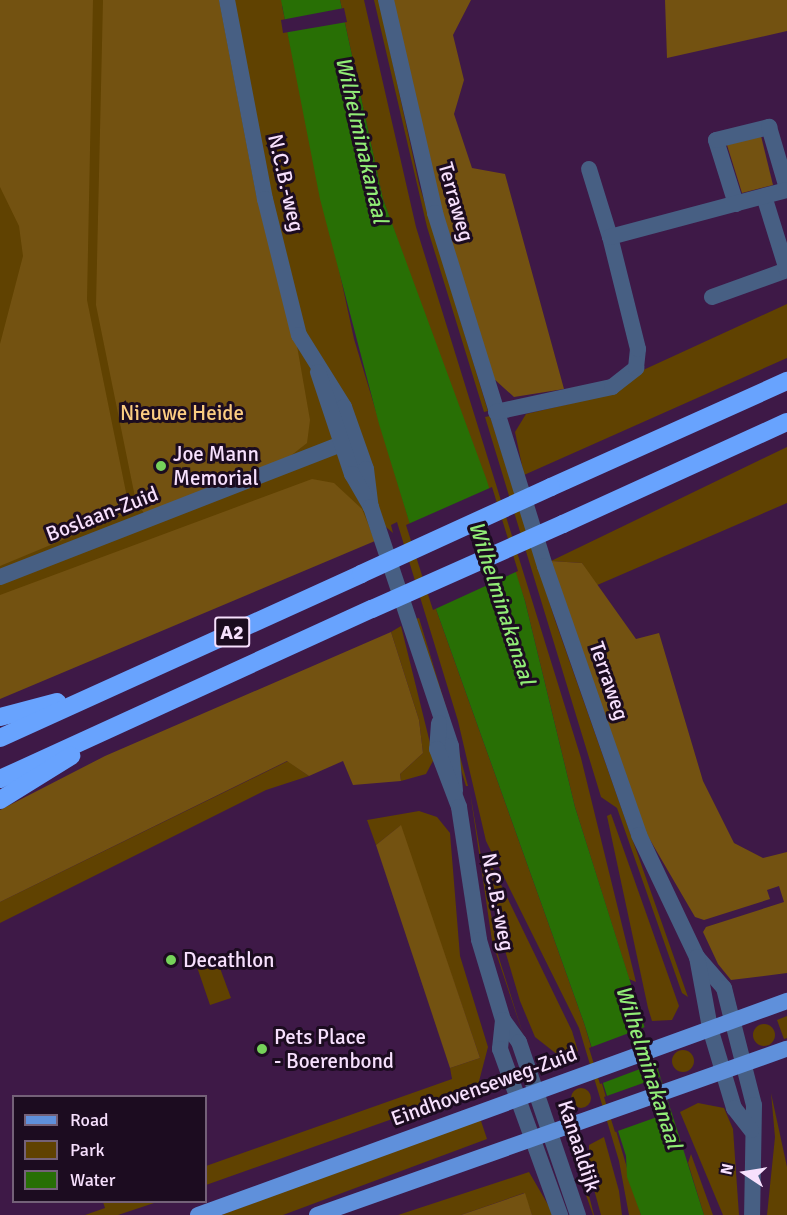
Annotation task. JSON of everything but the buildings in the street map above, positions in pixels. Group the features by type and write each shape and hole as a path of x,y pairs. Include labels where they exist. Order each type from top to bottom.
{"highway":[{"name":"A2","path":"0,738 102,689 787,381"},
{"name":"A2","path":"0,779 787,422"},
{"name":"A2","path":"0,717 102,689"},
{"name":"A2","path":"0,800 120,724"}],"main road":[{"name":"Eindhovenseweg-Zuid","path":"198,1215 664,1042 787,1001"},
{"path":"317,1215 553,1135 787,1049"}],"street":[{"name":"N.C.B.-weg","path":"227,0 265,200 299,334 318,371 371,507 439,723 437,749 455,791 479,940 503,1020 519,1042 537,1091"},
{"name":"Terraweg","path":"386,0 432,202 496,412 639,836 697,957 710,1028 734,1108 751,1130"},
{"path":"610,237 736,204 787,189 769,127 716,140 736,204"},
{"path":"496,412 612,387 636,368 638,349 610,237 589,169"},
{"path":"712,297 787,270 764,196"},
{"name":"Boslaan-Zuid","path":"0,577 347,441"},
{"name":"Terraweg","path":"697,957 724,988 754,1105 751,1130 752,1215"},
{"name":"N.C.B.-weg","path":"503,1020 500,1049 518,1097"},
{"name":"Kanaaldijk","path":"537,1091 578,1215"},
{"name":"Kanaaldijk","path":"518,1097 560,1215"}],"green space":[{"name":"Nieuwe Heide","path":"0,0 312,0 282,6 354,339 437,612 584,1023 641,1215 629,1215 619,1161 579,1028 486,841 458,721 397,522 391,525 393,533 386,527 0,688"},
{"path":"0,0 93,0 87,300 130,512 0,566 0,344 23,256 19,226 0,187"},
{"path":"103,0 219,0 256,194 296,340 310,420 307,443 284,461 144,513 136,502 96,305"},
{"path":"340,0 364,0 416,227 581,758 636,982 629,979 575,807 525,601 383,199"},
{"path":"374,0 379,0 419,184 488,411 484,412 427,227"},
{"path":"393,0 471,0 453,35 464,80 454,114 472,168 505,174 564,389 514,397 493,378 446,228"},
{"path":"665,0 787,0 787,31 667,58"},
{"path":"761,136 773,185 742,193 727,145"},
{"path":"787,304 787,358 524,475 515,432 526,414 616,393 641,371"},
{"path":"490,416 555,620 688,997 682,993 617,808 601,797 485,417"},
{"path":"787,447 787,503 595,586 582,563 551,561"},
{"path":"312,479 334,483 362,509 375,541 0,699 0,595"},
{"path":"551,561 582,563 636,639 659,633 703,781 734,843 763,858 787,852 787,973 731,980 718,964 703,932 706,927 784,902 779,886 767,890 770,899 704,920 695,917 646,833"},
{"path":"419,618 468,786 466,786 415,619"},
{"path":"401,626 434,759 426,774 401,781 400,774 423,753 419,720 391,632"},
{"path":"391,632 419,720 423,753 400,774 401,781 353,785 343,761 309,776 287,761 0,902 0,810 105,756"},
{"path":"288,761 309,776 266,790 0,923 0,902"},
{"path":"470,792 498,955 524,1037 492,941"},
{"path":"419,811 437,817 450,833 460,956 488,1047 477,1089 207,1185 207,1166 452,1079 450,1068 480,1058 400,826 376,845 367,820"},
{"path":"611,814 679,1006 672,1020 652,1021 648,1008 607,816"},
{"path":"401,825 480,1058 450,1068 376,845"},
{"path":"489,860 572,1031 578,1051 563,1059 535,1037 520,1001 504,947"},
{"path":"217,960 231,998 210,1005 197,967"},
{"path":"787,1016 787,1038 784,1039 777,1020"},
{"path":"764,1024 772,1027 775,1035 772,1043 764,1046 756,1043 753,1035 756,1027"},
{"path":"683,1050 691,1053 694,1061 691,1069 683,1072 675,1069 672,1061 675,1053"},
{"path":"581,1088 588,1091 591,1098 588,1105 581,1108 574,1105 571,1098 574,1091"},
{"path":"771,1093 787,1167 787,1215 767,1215 775,1137"},
{"path":"698,1103 724,1108 733,1129 739,1215 723,1215 680,1112"},
{"path":"480,1118 487,1139 283,1215 221,1215"},
{"path":"604,1137 619,1191 622,1215 601,1215 589,1171 589,1145"},
{"path":"691,1154 713,1215 704,1215 688,1163"},
{"path":"573,1158 580,1161 594,1215 593,1215"},
{"path":"529,1172 554,1215 532,1215 524,1193 461,1215 398,1215"},
{"path":"525,1193 532,1215 461,1215"},
{"path":"103,1203 154,1203 118,1215 85,1215 105,1208"}],"water":[{"name":"Wilhelminakanaal","path":"281,0 340,0 383,199 486,478 525,601 575,807 704,1215 641,1215 627,1177 626,1156 584,1023 437,612 379,424 320,199"}],"pier":[{"path":"344,8 347,22 283,33 281,20"},
{"path":"492,487 518,571 433,610 406,525"},
{"path":"645,1027 656,1063 600,1084 589,1048"},
{"path":"660,1077 671,1112 615,1132 604,1097"}],"place":[{"name":"Joe Mann Memorial","path":"161,466"},
{"name":"Decathlon","path":"171,960"},
{"name":"Pets Place - Boerenbond","path":"262,1049"}]}
